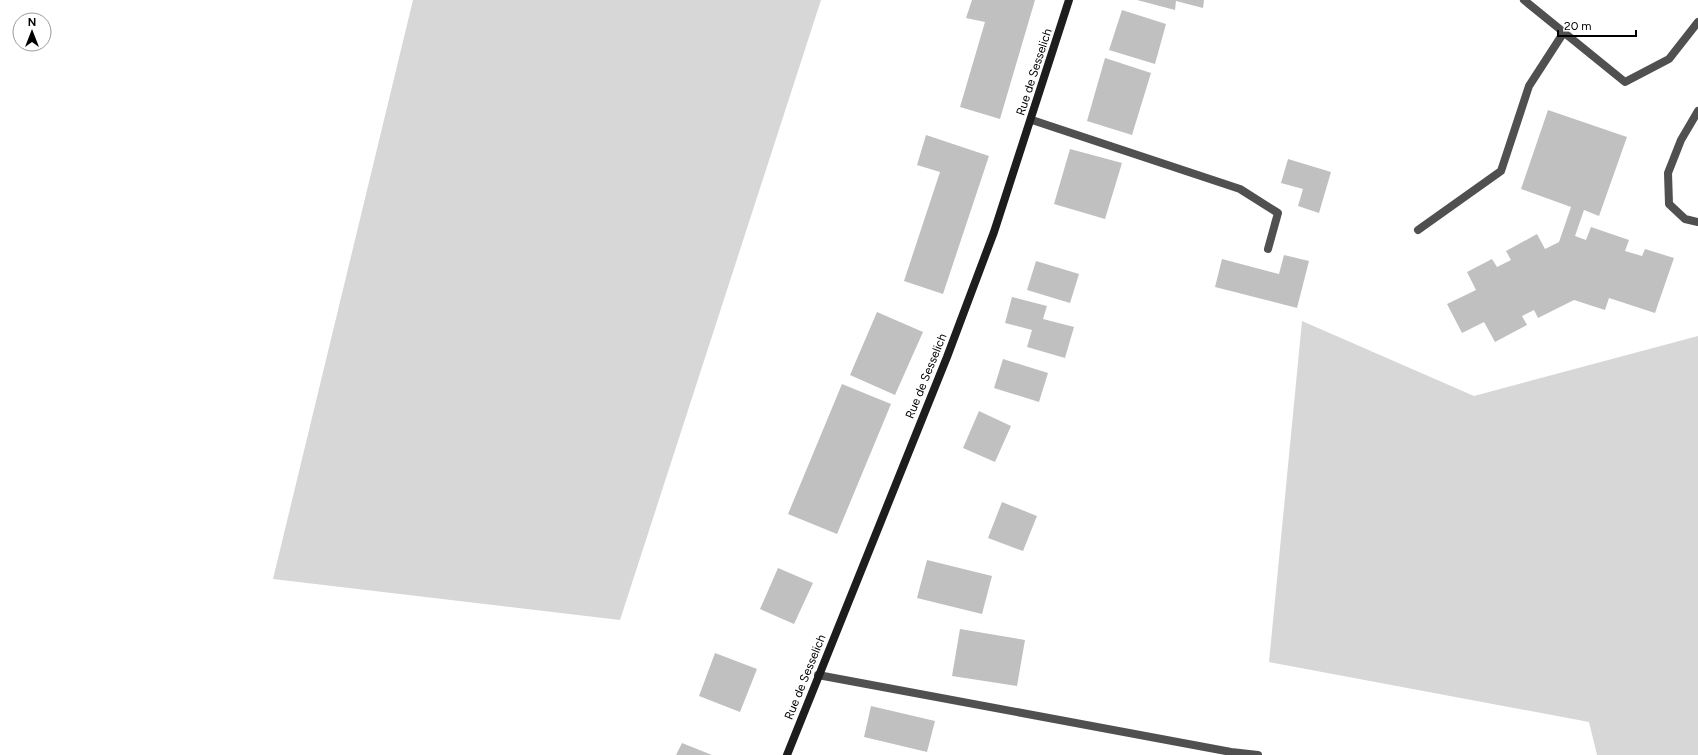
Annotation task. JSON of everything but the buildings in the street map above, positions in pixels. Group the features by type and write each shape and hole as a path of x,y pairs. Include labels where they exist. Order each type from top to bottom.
{"street":[{"name":"Rue de Sesselich","path":"787,755 947,357 994,232 1032,120 1069,0"}],"lane":[{"path":"1524,0 1625,82 1669,59 1698,22"},
{"path":"1418,230 1501,171 1530,86 1564,32"},
{"path":"1698,111 1681,140 1668,173 1669,204 1684,219 1698,222"},
{"path":"1032,120 1240,189 1278,213 1268,249"},
{"path":"818,675 1231,754 1258,755"}],"shaded area":[{"path":"413,0 821,0 620,620 273,579"},
{"path":"1302,321 1474,396 1698,336 1698,755 1597,755 1589,722 1269,662"}]}
